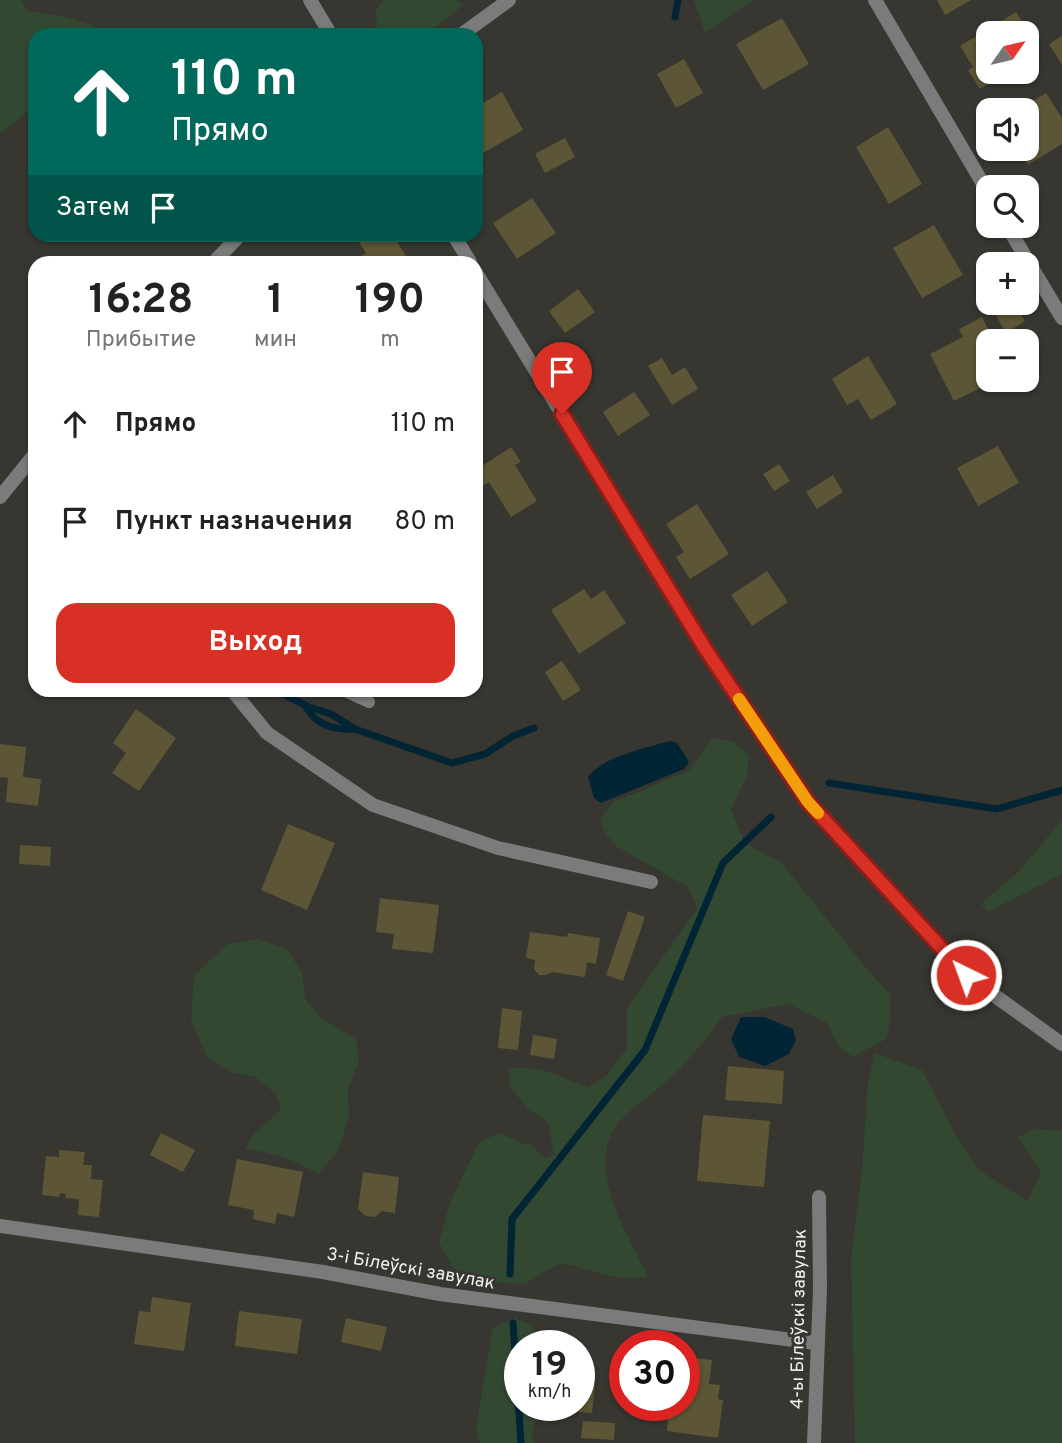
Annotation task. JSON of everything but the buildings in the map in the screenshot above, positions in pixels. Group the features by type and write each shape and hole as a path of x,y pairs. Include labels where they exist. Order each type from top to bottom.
{"street":[{"path":"310,0 327,28"},
{"path":"471,28 509,0"},
{"path":"875,0 978,175"},
{"path":"1014,238 1062,318"},
{"path":"220,256 233,242"},
{"path":"483,284 706,650 808,802 966,975 1062,1044"},
{"path":"0,497 28,463"},
{"path":"238,697 267,733 373,805 498,848 650,882"},
{"name":"4-ы Білеўскі завулак","path":"814,1443 820,1289 820,1197"},
{"name":"3-і Білеўскі завулак","path":"0,1226 323,1272 440,1294 816,1343"}],"lane":[{"path":"358,697 369,702"}],"green space":[{"path":"0,0 21,0 28,11 65,17 98,27 28,28 28,111 0,134"},
{"path":"384,0 457,0 463,5 438,26 431,28 377,28 376,10"},
{"path":"694,0 753,0 705,33"},
{"path":"712,738 734,742 749,755 747,776 731,809 745,843 781,862 890,994 890,1022 886,1039 853,1057 838,1046 827,1023 788,1004 722,1017 681,1067 622,1119 609,1141 606,1175 610,1192 617,1214 647,1276 615,1277 560,1263 524,1284 476,1282 454,1269 439,1243 450,1202 480,1141 500,1133 532,1145 544,1158 554,1155 548,1122 528,1109 510,1087 509,1069 540,1070 588,1088 607,1075 627,1048 627,1008 697,908 688,887 617,847 605,833 600,819 614,802 690,770"},
{"path":"1062,820 1062,874 988,912 981,904 1019,871"},
{"path":"258,939 287,949 302,973 305,999 320,1017 356,1039 359,1062 348,1088 349,1116 338,1151 318,1174 283,1157 245,1149 255,1133 281,1109 276,1094 255,1077 233,1073 207,1057 191,1020 194,975 228,944"},
{"path":"875,1053 922,1070 954,1132 979,1170 1027,1201 1041,1173 1018,1137 1036,1129 1062,1131 1062,1443 855,1443 851,1259 862,1170 868,1082"},
{"path":"515,1318 532,1325 533,1330 504,1330 504,1421 535,1421 531,1434 534,1443 480,1443 476,1428 493,1328"}],"water":[{"path":"670,741 677,743 689,762 684,769 601,803 594,798 588,777 595,770 614,758"},
{"path":"741,1017 764,1017 793,1029 796,1040 789,1054 765,1066 739,1057 731,1039"}],"waterway":[{"path":"675,17 678,0"},
{"path":"289,697 331,714 355,729 452,763 485,754 513,736 534,728"},
{"path":"306,707 315,719 327,726 355,729"},
{"path":"829,783 997,809 1062,790"},
{"path":"510,1274 512,1219 645,1050 723,863 771,817"},
{"path":"513,1323 521,1443"}],"slow traffic":[{"path":"739,699 818,813"}],"route":[{"path":"562,414 706,650 808,802 966,975"}]}
